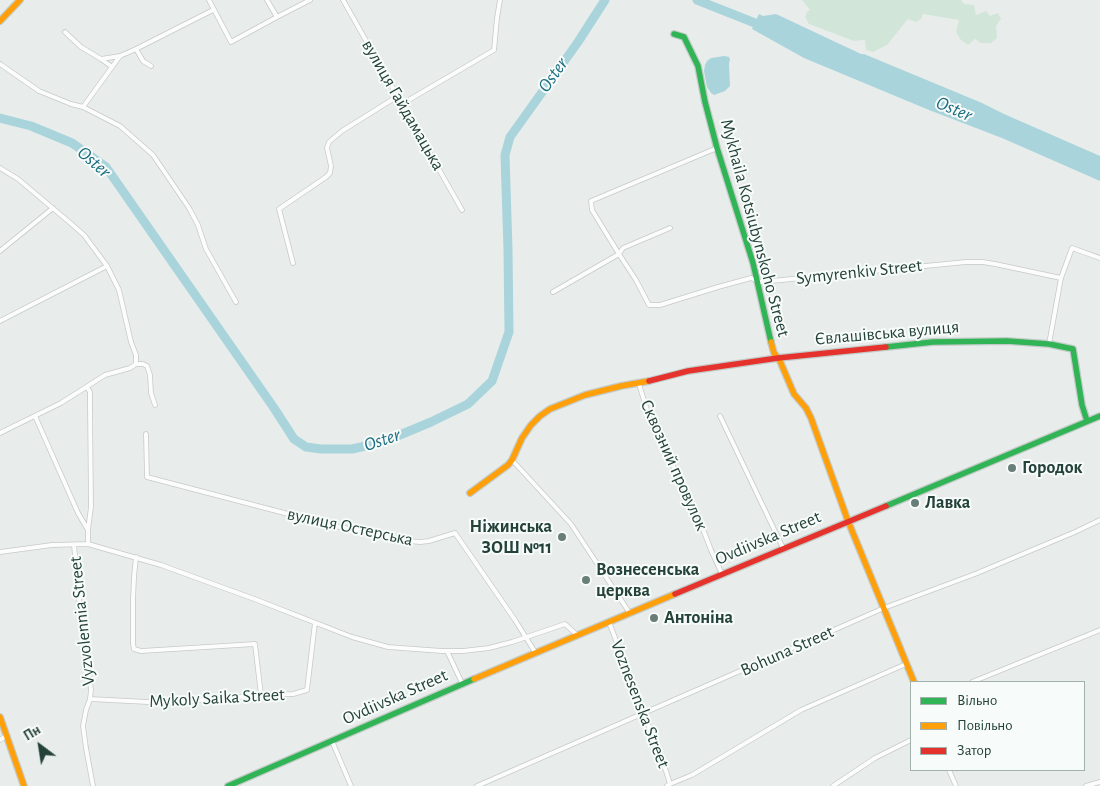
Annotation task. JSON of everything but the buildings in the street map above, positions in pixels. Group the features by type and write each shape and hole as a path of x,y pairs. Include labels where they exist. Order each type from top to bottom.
{"street":[{"path":"0,21 20,0"},
{"path":"209,0 232,42 310,0"},
{"path":"267,0 277,17"},
{"name":"вулиця Гайдамацька","path":"343,0 462,210"},
{"path":"402,104 494,50 500,0"},
{"path":"101,59 120,56 136,49 213,10"},
{"path":"64,32 81,47 112,68"},
{"name":"Mykhaila Kotsiubynskoho Street","path":"674,34 684,37 698,66 705,102 753,263 768,338 792,389 811,418 848,521 914,681"},
{"path":"136,49 143,61 151,66"},
{"path":"83,107 120,56"},
{"path":"0,64 39,91 83,107 120,126 153,155 198,225 206,249 236,302"},
{"path":"293,263 279,209 326,178 330,173 331,166 327,148 329,142 342,130 398,96"},
{"path":"619,254 592,210 591,201 718,148"},
{"path":"0,168 18,179 68,220 84,235 107,266 119,290 131,342 136,355 136,364"},
{"path":"0,252 53,208"},
{"path":"553,292 619,254 623,248 670,228"},
{"path":"1049,344 1061,278 1072,248 1100,258"},
{"name":"Symyrenkiv Street","path":"619,254 649,305 660,305 751,278 761,282 966,262 995,264 1061,278"},
{"path":"0,321 107,266"},
{"name":"Євлашівська вулиця","path":"470,493 508,465 531,425 550,409 585,395 621,386 640,384 688,371 778,358 933,342 1007,341 1049,344 1073,349 1082,406 1087,421"},
{"path":"0,433 62,403 105,375 130,368 136,364 147,366 155,405"},
{"name":"Сквозний провулок","path":"640,384 651,423 695,508 722,574"},
{"path":"87,387 90,392 91,507 88,544"},
{"path":"35,416 78,513 88,530"},
{"path":"720,416 783,548"},
{"name":"Ovdiivska Street","path":"228,786 535,652 1100,416"},
{"name":"вулиця Остерська","path":"146,434 147,477 330,525 409,541 420,542 454,533 535,652"},
{"path":"512,460 571,524 630,612"},
{"name":"Bohuna Street","path":"476,786 884,608 975,574 1100,520"},
{"path":"0,552 52,545 88,544 136,557 352,637 388,647 447,651 489,648 526,638 565,624 577,635"},
{"name":"Vyzvolennia Street","path":"74,545 81,619 91,690 84,726 93,786"},
{"path":"136,557 133,600 134,649 141,652 255,644 261,695"},
{"name":"Voznesenska Street","path":"609,622 644,713 668,785"},
{"name":"Mykoly Saika Street","path":"90,700 168,703 293,694 306,690 315,623"},
{"path":"974,681 1100,630"},
{"path":"447,651 462,683"},
{"path":"668,785 692,774 801,710 906,664"},
{"path":"0,717 24,786"},
{"path":"0,740 6,736"},
{"path":"833,786 875,758 910,740"},
{"path":"332,741 351,786"},
{"path":"949,771 956,786"},
{"path":"1086,786 1100,782"}],"green space":[{"path":"802,0 961,0 964,4 974,5 976,15 986,11 990,16 998,13 1001,19 996,26 997,38 991,43 981,43 975,39 968,45 960,39 956,32 959,20 923,14 921,19 916,22 908,19 887,45 873,52 866,50 865,40 854,41 809,24 805,17 810,10"}],"water":[{"name":"Oster","path":"759,14 763,16 776,14 861,54 982,103 1100,156 1100,181 1002,138 804,58 752,29"},
{"path":"729,57 730,60 730,86 725,91 714,95 707,87 704,71 705,65 711,58"}],"waterway":[{"name":"Oster","path":"0,118 31,126 72,143 106,167 294,439 306,447 352,449 383,442 431,422 468,404 492,381 509,332 505,155 510,137 578,42 605,0"},
{"name":"Oster","path":"697,0 765,27"}],"traffic: fast":[{"path":"674,34 684,37 698,66 717,148 753,263 771,342"},
{"path":"886,347 933,342 1007,341 1049,344 1073,349 1082,405 1087,421"},
{"path":"886,506 1100,416"},
{"path":"228,786 474,679"}],"traffic: slow":[{"path":"0,21 20,0"},
{"path":"771,342 774,353 780,361 794,394 806,408 811,418 848,521 914,681"},
{"path":"470,493 508,465 531,425 550,409 585,395 649,381"},
{"path":"474,679 675,594"},
{"path":"0,717 24,786"}],"traffic: jam":[{"path":"649,381 688,371 778,358 886,347"},
{"path":"675,594 886,506"}],"place":[{"name":"Городок","path":"1012,468"},
{"name":"Лавка","path":"915,503"},
{"name":"Ніжинська ЗОШ №11","path":"562,537"},
{"name":"Вознесенська церква","path":"586,580"},
{"name":"Антоніна","path":"654,618"}]}
